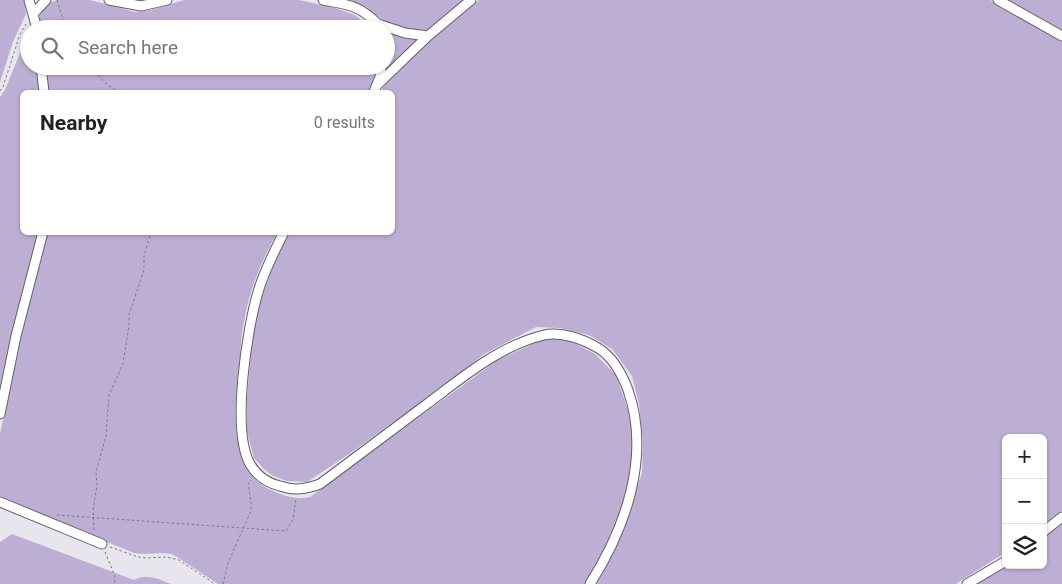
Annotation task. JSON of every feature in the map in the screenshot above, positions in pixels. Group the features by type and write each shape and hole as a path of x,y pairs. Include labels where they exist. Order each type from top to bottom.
{"street":[{"path":"29,0 35,20"},
{"path":"34,13 46,0"},
{"path":"110,0 141,6 167,0"},
{"path":"323,0 352,5 365,11 373,20"},
{"path":"395,69 428,36 471,0"},
{"path":"998,0 1062,36"},
{"path":"395,30 428,36"},
{"path":"42,75 44,90"},
{"path":"375,89 379,75"},
{"path":"375,89 389,75"},
{"path":"0,414 16,336 42,235"},
{"path":"282,235 269,260 249,327 241,408 243,443 249,463 256,473 272,484 286,488 306,489 320,484 490,358 518,343 546,335 564,335 589,342 602,350 623,377 631,399 637,434 638,455 635,475 620,528 603,564 590,584"},
{"path":"0,502 102,544"},
{"path":"1047,529 1062,517"},
{"path":"967,584 1002,563"}],"path":[{"path":"57,0 63,20"},
{"path":"29,20 34,13"},
{"path":"0,91 3,87 20,34"},
{"path":"98,75 107,85 116,90"},
{"path":"94,530 96,472 106,436 109,395 123,364 129,315 144,270 144,256 150,235"},
{"path":"223,584 228,563 251,511 248,484 256,473"},
{"path":"46,521 56,515 286,531 293,519 296,489"},
{"path":"102,544 115,576 114,584"},
{"path":"102,544 138,557 166,557 179,560 215,584"}],"shaded area":[{"path":"0,0 24,0 26,14 23,20 20,20 20,27 0,82"},
{"path":"57,0 90,0 135,12 150,10 184,0 299,0 335,8 355,15 361,20 40,20 40,14 47,5"},
{"path":"351,0 465,0 430,29 420,31 395,26 395,20 383,20 367,7"},
{"path":"479,0 990,0 1062,38 1062,510 1047,522 1047,434 1002,434 1002,555 956,584 597,584 618,542 642,473 643,441 639,404 632,376 612,349 589,335 560,328 536,327 484,354 448,383 307,482 287,481 273,476 254,458 247,432 247,398 252,343 260,302 277,256 289,235 395,235 395,90 382,90 412,55"},
{"path":"1009,0 1062,0 1062,30"},
{"path":"395,34 408,39 420,39 395,63"},
{"path":"20,53 20,75 40,75 42,90 20,90 20,235 38,235 0,395 0,97 5,90"},
{"path":"47,75 375,75 370,90 49,90"},
{"path":"46,235 276,235 257,276 246,310 236,398 237,435 241,453 247,469 258,482 273,491 291,497 310,497 496,361 543,339 557,338 573,342 595,354 616,375 628,410 634,441 633,461 620,516 608,546 587,584 218,584 174,555 134,553 10,502 0,496 0,434 26,313"},
{"path":"1062,521 1062,584 976,584 1002,568 1047,569 1047,534"},
{"path":"12,534 134,580 148,577 171,584 0,584 0,542"}]}
